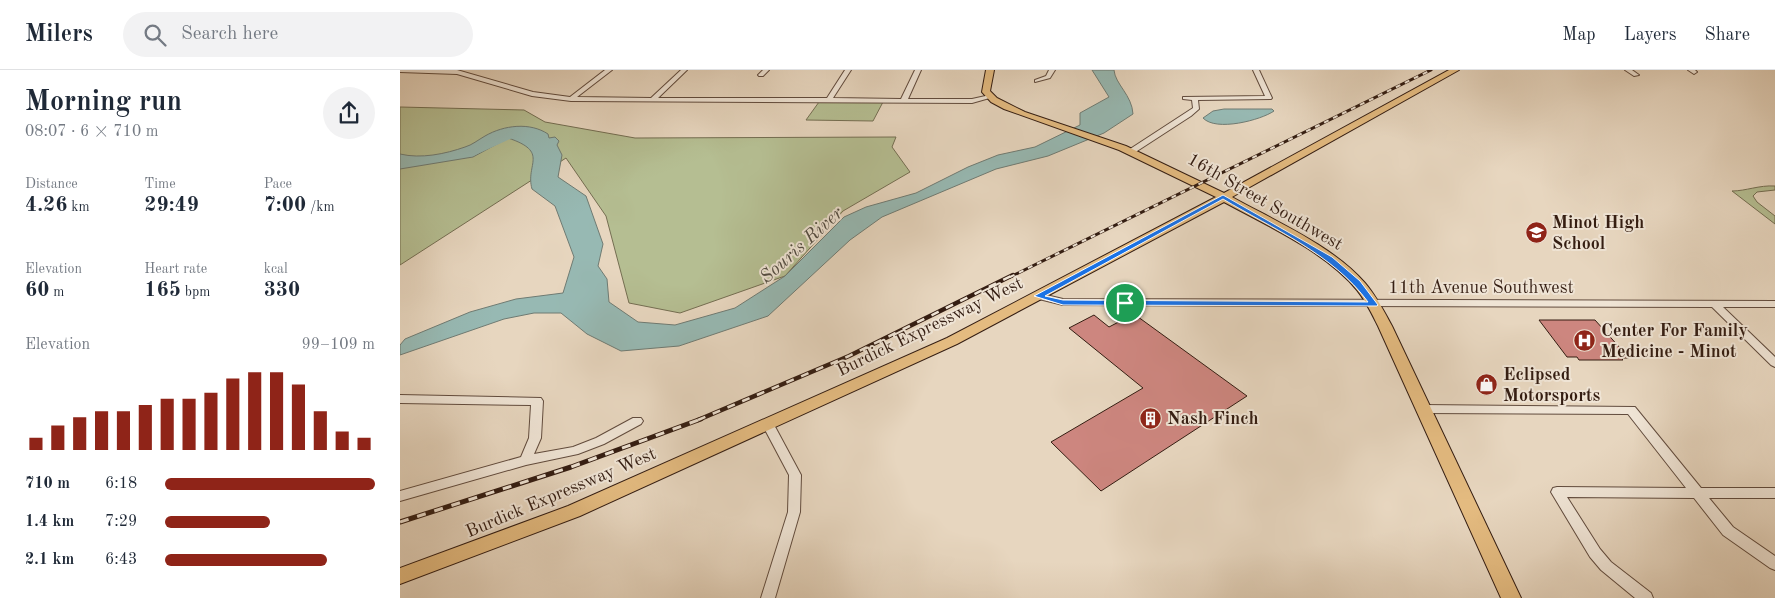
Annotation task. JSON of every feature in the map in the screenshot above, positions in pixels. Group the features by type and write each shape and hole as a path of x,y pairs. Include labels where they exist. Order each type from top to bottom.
{"main road":[{"path":"990,70 986,92 990,97"},
{"name":"Burdick Expressway West","path":"400,576 574,511 942,345 1038,296 1455,70"},
{"name":"16th Street Southwest","path":"990,97 1023,114 1131,151 1223,196 1329,259 1358,282 1374,305 1510,598"}],"street":[{"path":"400,70 447,71 532,94 571,99 972,101 990,97"},
{"path":"471,76 483,70"},
{"path":"571,99 609,70"},
{"path":"652,100 684,70"},
{"path":"829,100 848,70"},
{"path":"904,100 918,70"},
{"path":"1037,80 1048,77 1052,70"},
{"path":"1185,98 1269,98 1256,70"},
{"path":"1628,70 1636,76"},
{"path":"1131,151 1189,115 1196,109 1195,98"},
{"name":"11th Avenue Southwest","path":"1038,296 1063,302 1374,305 1775,304"},
{"path":"1715,304 1775,363"},
{"path":"400,399 537,401 534,438 526,460"},
{"path":"1423,409 1631,410 1728,531 1775,564"},
{"path":"400,496 526,460 584,448 637,421"},
{"path":"768,424 795,474 794,512 768,598"},
{"path":"1646,598 1606,566 1595,553 1557,492 1775,493"}],"green space":[{"path":"819,102 883,102 873,121 806,120"},
{"path":"400,107 524,110 545,122 635,138 896,137 892,147 910,172 843,211 785,276 680,313 629,303 606,216 566,158 400,265"},
{"path":"1764,186 1775,186 1775,190 1757,192 1753,196 1757,202 1775,216 1775,224 1732,191"}],"water":[{"path":"1092,70 1114,70 1117,80 1130,101 1133,114 1104,133 1048,156 996,169 882,217 850,240 768,316 679,346 621,351 587,334 561,313 534,313 504,319 400,355 400,345 405,339 470,312 516,299 563,293 574,257 555,206 532,189 532,154 521,143 508,138 473,157 400,169 400,154 425,156 449,152 470,145 492,132 517,126 541,130 548,134 549,138 555,137 559,141 557,145 562,155 558,177 586,196 603,244 598,266 607,279 609,302 638,322 675,325 735,308 785,276 844,217 866,207 916,193 968,167 998,155 1035,147 1080,125 1080,113 1109,97"},
{"path":"1224,109 1272,109 1274,111 1249,121 1228,124 1209,122 1203,118 1213,111"}],"building":[{"name":"Nash Finch","path":"1134,314 1247,396 1101,491 1051,442 1143,388 1069,328 1094,315 1109,327"},
{"name":"Center For Family Medicine - Minot","path":"1539,320 1595,320 1629,358 1621,358 1623,360 1579,360 1577,357 1567,357"}],"waterway":[{"name":"Souris River","path":"469,154 515,133"}],"railway":[{"path":"1010,277 1431,70"},
{"path":"698,420 849,356 1013,275"},
{"path":"400,522 571,467 701,419"}],"place":[{"name":"Minot High School","path":"1536,233"},
{"name":"Center For Family Medicine - Minot","path":"1585,341"},
{"name":"Eclipsed Motorsports","path":"1487,385"},
{"name":"Nash Finch","path":"1151,419"}],"route":[{"path":"1223,196 1314,248 1358,282 1374,305 1125,303 1063,302 1038,296 1142,242 1223,196"}]}
